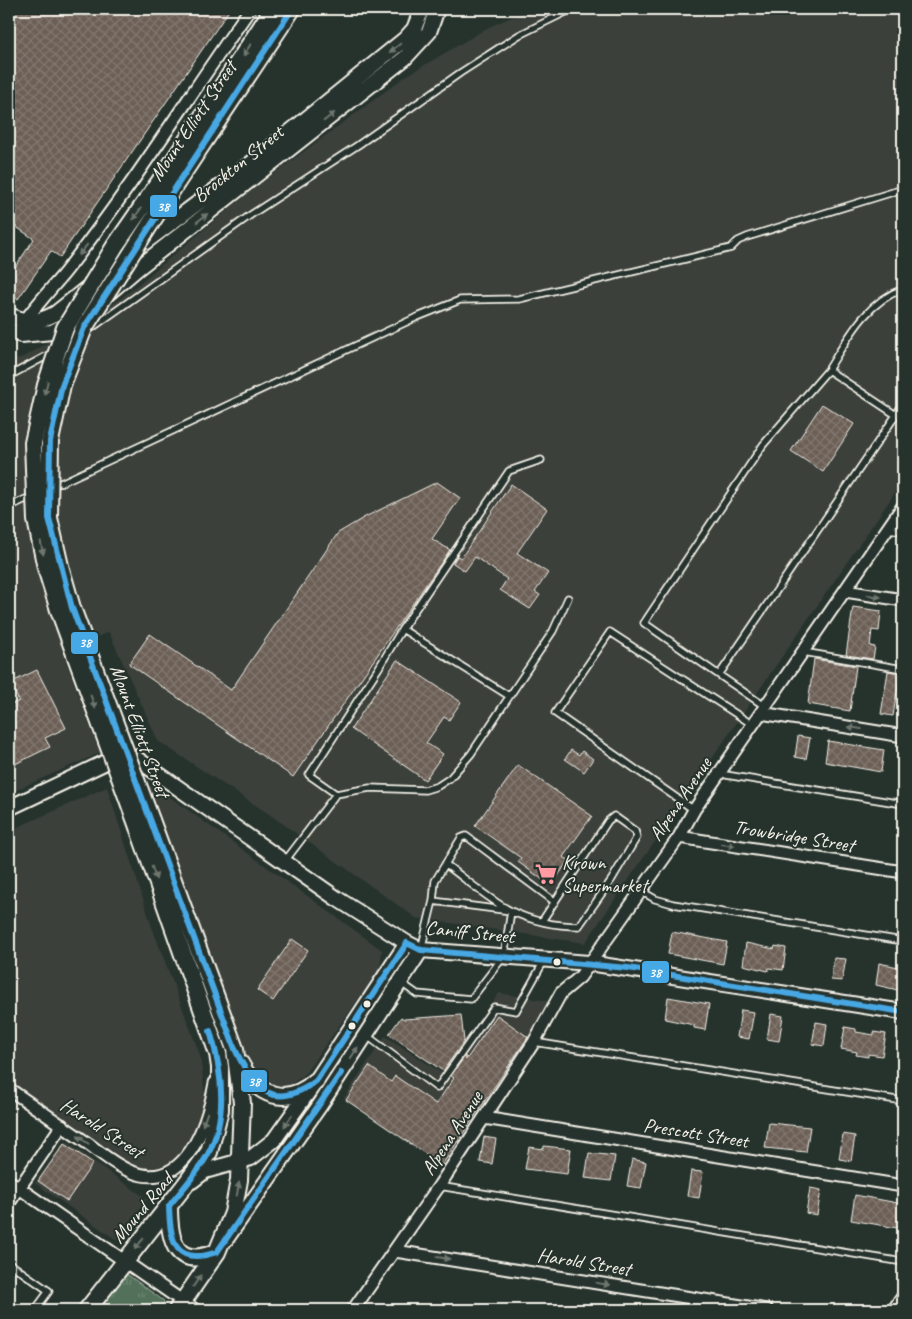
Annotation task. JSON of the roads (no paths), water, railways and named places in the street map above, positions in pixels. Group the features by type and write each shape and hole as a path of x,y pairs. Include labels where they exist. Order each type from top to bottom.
{"main road":[{"name":"Mount Elliott Street","path":"186,1186 209,1152 220,1110 218,1054 144,823 72,608 60,566 49,518 50,441 62,385 84,328 171,178 273,9"},
{"name":"Mount Elliott Street","path":"171,178 292,9"},
{"name":"Mount Elliott Street","path":"144,823 235,1049 242,1103 239,1180 233,1213 218,1252"},
{"path":"235,1049 241,1065 253,1084 268,1093 282,1096 295,1095 308,1089 316,1081"},
{"name":"Mound Road","path":"87,1310 186,1186"},
{"path":"169,1206 169,1231 174,1244 183,1254 202,1259 218,1252"},
{"path":"185,1307 218,1252"}],"street":[{"name":"Mount Elliott Street","path":"16,329 41,304 87,245 250,9"},
{"name":"Brockton Street","path":"16,329 45,320 56,313 136,249 253,162 405,39 414,29 422,9"},
{"name":"Brockton Street","path":"16,329 52,332 79,318 138,268 405,58 429,32 437,9"},
{"path":"9,316 16,329"},
{"name":"Alpena Avenue","path":"353,1310 484,1118 534,1042 562,993 580,977 679,837 694,810 903,506"},
{"path":"845,591 903,600"},
{"path":"764,710 903,736"},
{"name":"Caniff Street","path":"9,808 104,763 134,756 336,898 421,950 589,963 903,1012"},
{"name":"Trowbridge Street","path":"679,837 903,872"},
{"name":"Mound Road","path":"186,1186 205,1171 240,1162 259,1153 274,1140 316,1081 407,943"},
{"path":"218,1252 366,1035 421,950"},
{"name":"Harold Street","path":"9,1089 130,1172 150,1176 168,1172 188,1155 201,1131 212,1096 218,1054"},
{"name":"Prescott Street","path":"484,1118 903,1186"},
{"path":"9,1203 62,1125"},
{"path":"9,1181 125,1261 185,1307"},
{"name":"Harold Street","path":"394,1251 767,1310"},
{"path":"895,1310 903,1299"}],"lane":[{"path":"9,376 69,344 252,214 358,145 491,52 518,35 572,9"},
{"path":"9,507 415,318 460,300 519,298 731,248 738,241 747,237 903,189"},
{"path":"764,710 719,675 644,623 763,445 828,370 861,317 890,294 903,290"},
{"path":"828,370 896,415"},
{"path":"719,675 903,404"},
{"path":"336,794 309,775 378,670 402,629 509,471 541,460"},
{"path":"888,529 903,532"},
{"path":"285,861 336,794 370,788 417,790 438,786 450,778 471,754 553,631 568,598"},
{"path":"402,629 509,696"},
{"path":"694,810 555,714 610,632 753,725"},
{"path":"803,652 903,669"},
{"path":"721,772 726,775 903,804"},
{"path":"433,901 512,911 556,926 579,926 612,879 637,837 635,831 614,816 608,821 542,921"},
{"path":"421,950 433,901 435,881 460,838 466,836 554,902"},
{"path":"445,864 512,911"},
{"path":"641,891 655,899 673,904 903,941"},
{"path":"400,982 417,994 471,999 504,956 512,911"},
{"path":"366,1035 437,1088 494,1007 516,1011 545,959"},
{"path":"534,1042 903,1101"},
{"path":"439,1186 903,1262"},
{"path":"9,1263 49,1291 36,1310"}],"place":[{"name":"Krown Supermarket","path":"546,874"}]}
